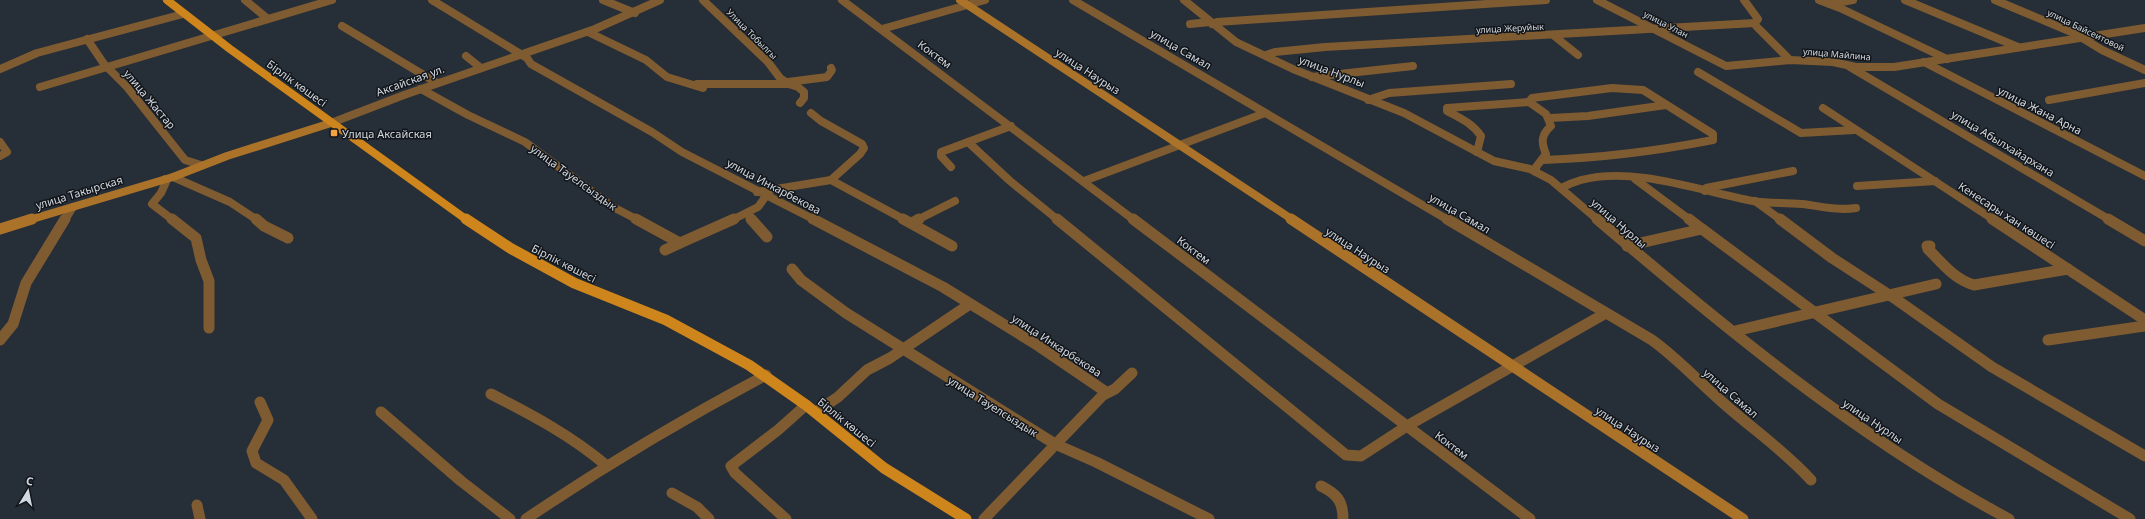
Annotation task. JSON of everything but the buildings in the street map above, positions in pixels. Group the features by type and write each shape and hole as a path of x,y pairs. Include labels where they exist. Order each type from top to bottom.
{"main road":[{"name":"Бірлік көшесі","path":"167,0 183,14 331,123 471,223 510,248 574,283 666,320 725,351 766,375 811,408 884,468 966,519"}],"street":[{"path":"245,0 268,19"},
{"path":"40,87 268,19 314,2 332,0"},
{"name":"улица Инкарбекова","path":"432,0 527,58 530,64 652,132 682,152 761,194 914,270 1034,343 1106,392"},
{"path":"603,0 635,13"},
{"name":"Аксайская ул.","path":"169,178 201,165 331,123 437,83 588,32 635,13 660,0"},
{"name":"Улица Тобылгы","path":"703,0 768,62 777,75 788,83 801,88 804,98 800,102"},
{"name":"Коктем","path":"842,0 1084,181 1327,368 1407,426 1530,519"},
{"path":"882,29 964,2 985,0"},
{"name":"улица Самал","path":"1073,0 1663,347 1729,409 1801,467 1811,480"},
{"name":"улица Нурлы","path":"1184,0 1236,42 1369,102 1404,113 1494,161 1523,167 1536,172 1561,188 1680,290 1735,331 1837,412 1973,500 2009,519"},
{"path":"1190,24 1273,17 1546,0"},
{"name":"улица Улан","path":"1596,0 1726,66"},
{"path":"1744,0 1758,19 1755,23 1790,60"},
{"path":"1819,0 1946,59"},
{"path":"1830,4 1853,0"},
{"path":"1905,0 2018,47"},
{"name":"улица Байсеитовой","path":"1995,0 2082,38 2145,70"},
{"name":"улица Наурыз","path":"964,2 1743,519"},
{"path":"0,69 37,53 183,14"},
{"name":"улица Жеруйык","path":"1266,55 1275,52 1325,48 1755,23"},
{"path":"342,26 437,83"},
{"name":"улица Майлина","path":"1726,66 1790,60 1833,62 1849,66 1894,67 2145,28"},
{"path":"588,32 646,60 667,77 703,88"},
{"path":"1553,35 1578,55"},
{"name":"улица Жастар","path":"87,39 108,67 151,117 185,160 201,165"},
{"path":"466,56 482,68"},
{"name":"улица Жана Арна","path":"1924,62 2145,176"},
{"path":"1312,77 1413,66"},
{"name":"улица Абылхайархана","path":"1849,66 2145,241"},
{"path":"689,83 788,83 827,77 832,70 831,68"},
{"path":"1698,72 1801,133 1812,137 1855,130"},
{"path":"2049,100 2145,83"},
{"path":"1344,96 1355,100 1369,102 1389,93 1511,84"},
{"path":"1529,102 1532,98 1612,88 1643,90 1713,134 1713,140 1612,155 1543,160"},
{"name":"улица Тауелсыздык","path":"421,89 468,115 525,142 613,207 680,243"},
{"path":"1477,152 1481,136 1477,129 1472,123 1447,111 1447,108 1529,102 1540,108 1550,118 1551,126 1544,132 1540,143 1546,154 1543,160 1536,167 1536,172"},
{"path":"1550,118 1588,116 1666,104"},
{"name":"Кенесары хан көшесі","path":"1824,108 1855,130 2145,320"},
{"path":"665,250 748,213 758,207 761,194 831,180 860,154 864,148 862,144 821,121 811,113"},
{"path":"1084,181 1265,113"},
{"path":"951,167 940,154 1011,126"},
{"path":"0,142 6,148 7,152 0,156"},
{"path":"968,142 986,160 1080,239 1346,454 1361,456 1407,426 1606,313"},
{"path":"1705,191 1706,188 1712,186 1793,171"},
{"path":"208,328 209,281 201,260 196,238 152,204 152,202 161,193 169,178 230,202 264,226 288,238"},
{"name":"улица Такырская","path":"0,230 169,178"},
{"path":"1561,188 1575,182 1595,179 1635,178 1665,181 1755,201 1844,210 1856,208"},
{"path":"1635,178 1702,230 1938,404 2130,519"},
{"path":"1745,179 1754,186"},
{"path":"831,180 952,246"},
{"path":"1857,186 1935,181"},
{"path":"1755,201 1832,258 1992,367 2145,456"},
{"path":"912,223 955,202"},
{"path":"0,340 13,324 26,283 73,207"},
{"path":"748,213 749,219 760,228 767,237"},
{"path":"1627,246 1702,230"},
{"path":"1930,246 1927,246 1928,249 1951,272 1965,283 1974,285 2068,269"},
{"name":"улица Тауелсыздык","path":"792,269 801,280 846,313 902,350 1055,444 1096,462 1208,519"},
{"path":"1735,331 1936,284"},
{"path":"786,519 735,473 731,466 778,430 811,408 838,397 867,370 902,350 970,304"},
{"path":"2048,340 2145,326"},
{"path":"984,519 1106,392 1114,389 1132,373"},
{"path":"526,519 606,466 686,418 766,375"},
{"path":"491,394 538,418 592,453 606,466"},
{"path":"260,402 268,420 261,431 258,443 252,451 256,463 284,480 312,519"},
{"path":"381,412 461,481 510,519"},
{"path":"1321,486 1340,498 1343,503 1343,519"},
{"path":"672,493 692,503 706,514 709,519"},
{"path":"197,505 200,519"}],"place":[{"name":"Улица Аксайская","path":"334,133"}]}
